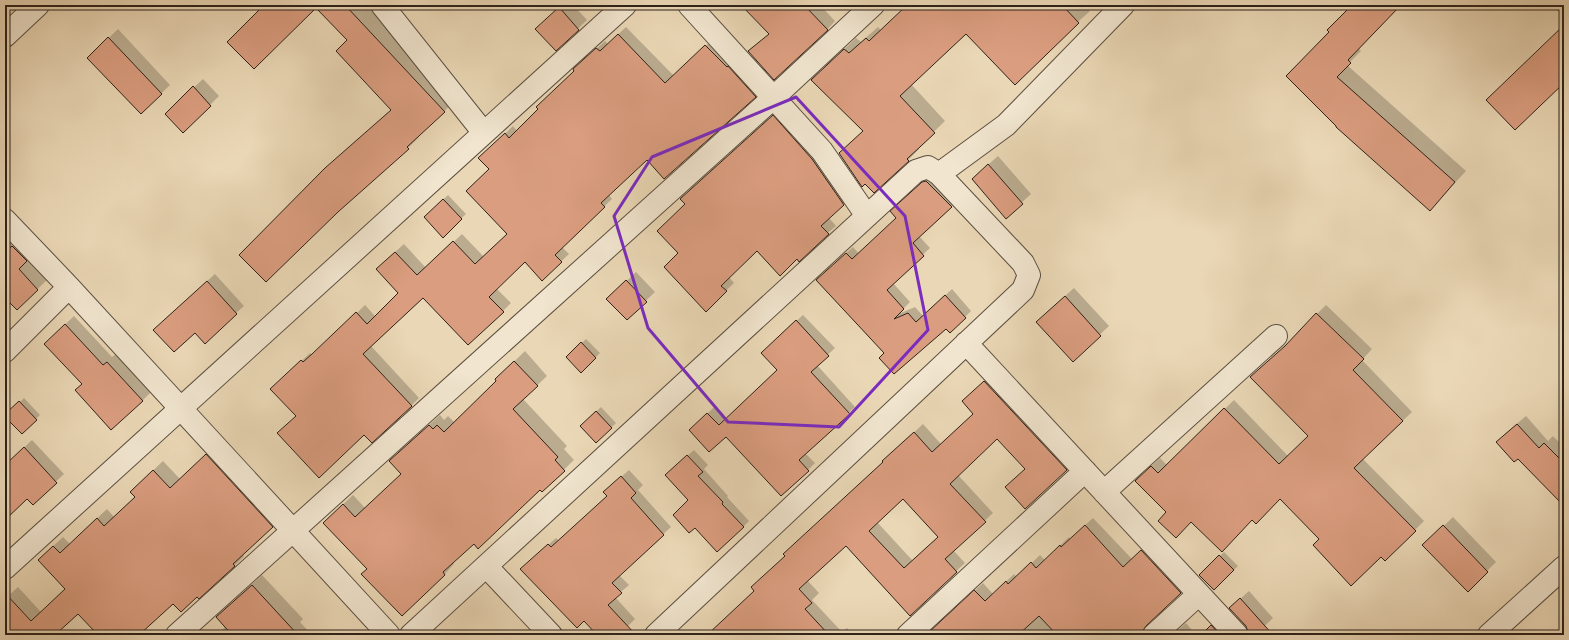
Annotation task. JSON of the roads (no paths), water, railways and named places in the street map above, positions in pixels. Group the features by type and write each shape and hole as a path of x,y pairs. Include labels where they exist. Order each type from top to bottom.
{"street":[{"path":"5,36 38,5"},
{"path":"5,568 625,5"},
{"path":"688,5 822,151 867,216"},
{"path":"177,635 773,98 873,5"},
{"path":"939,174 1006,125 1123,5"},
{"path":"388,7 484,132"},
{"path":"411,635 916,171 928,167 939,174 1023,263 1029,275 1023,290 656,635"},
{"path":"5,220 69,287 389,635"},
{"path":"5,351 69,287"},
{"path":"1104,492 1276,336"},
{"path":"966,343 1237,635"},
{"path":"908,635 1085,471"},
{"path":"486,566 551,635"},
{"path":"1489,635 1564,566"},
{"path":"1154,635 1199,594"}]}
